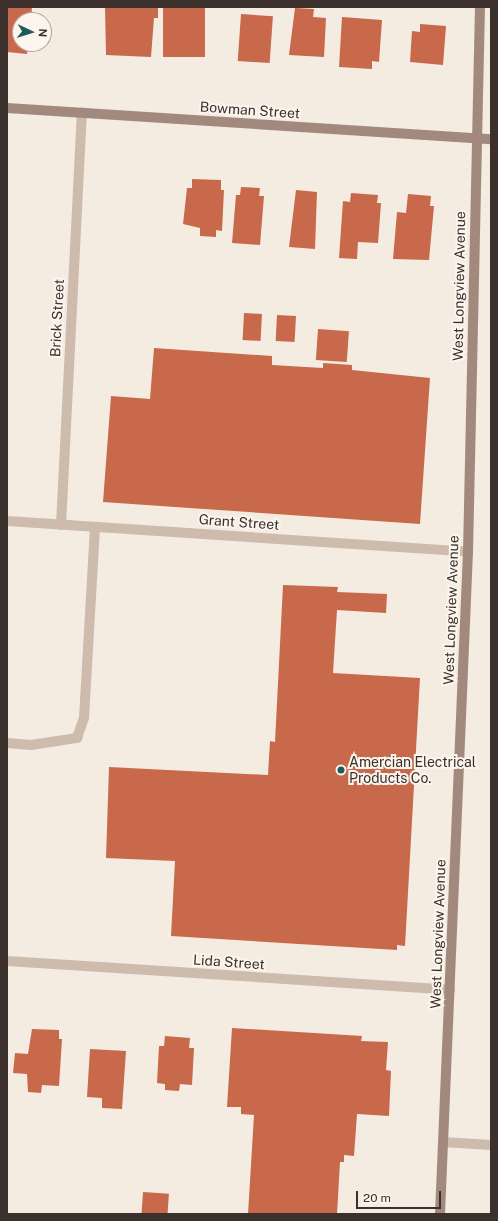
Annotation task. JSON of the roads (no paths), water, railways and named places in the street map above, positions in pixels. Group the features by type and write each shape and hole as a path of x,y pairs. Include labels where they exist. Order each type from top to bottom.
{"street":[{"name":"West Longview Avenue","path":"440,1214 468,552 480,7"},
{"name":"Bowman Street","path":"7,108 491,139"},
{"name":"Brick Street","path":"60,525 82,113"},
{"name":"Grant Street","path":"7,521 468,552"},
{"path":"7,743 31,745 77,738 84,718 95,527"},
{"name":"Lida Street","path":"7,961 450,990"},
{"path":"443,1142 491,1145"}],"place":[{"name":"Amercian Electrical Products Co.","path":"341,770"}]}
